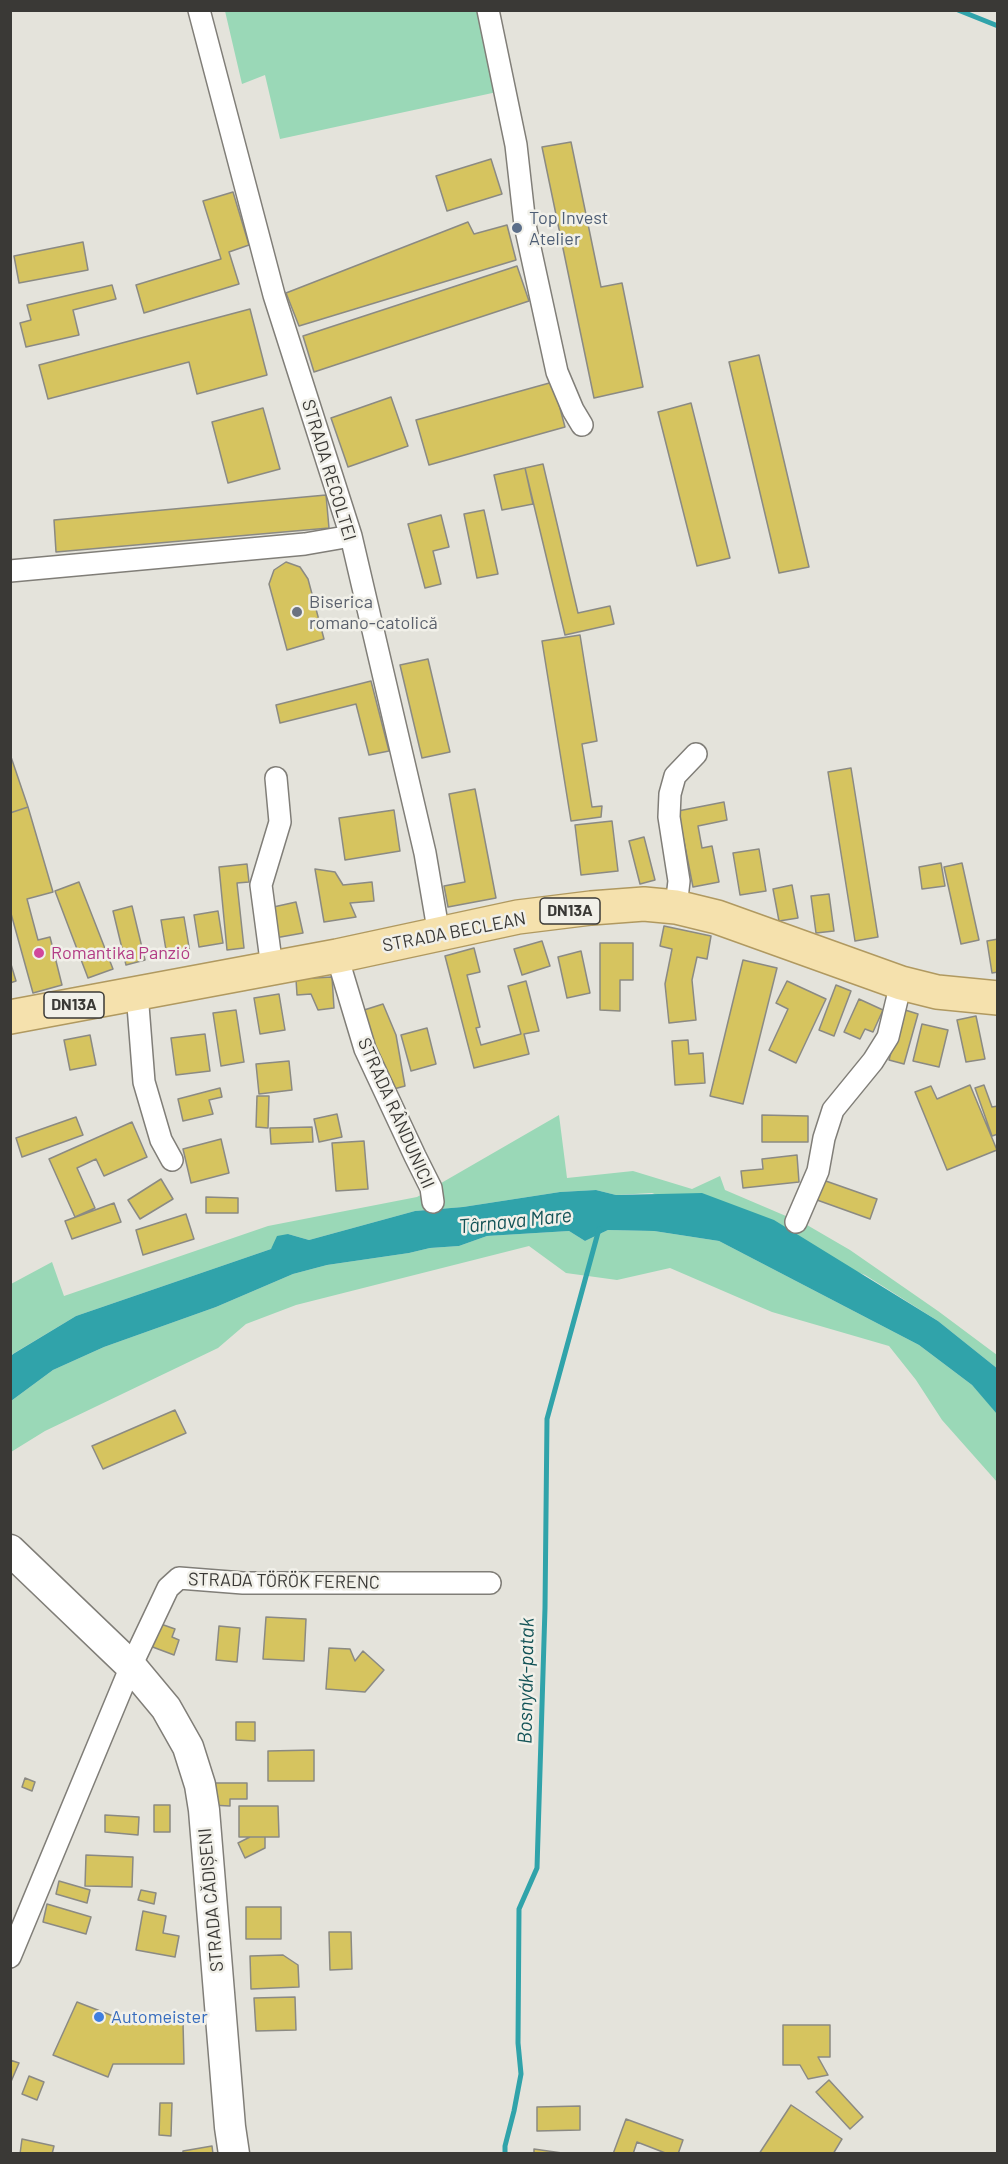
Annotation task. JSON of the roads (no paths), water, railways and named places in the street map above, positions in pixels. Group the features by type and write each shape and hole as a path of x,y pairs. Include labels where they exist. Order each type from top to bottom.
{"main road":[{"name":"STRADA BECLEAN","path":"10,1017 337,956 518,917 644,904 676,907 717,917 901,983 937,992 998,998"},
{"name":"STRADA CĂDIȘENI","path":"10,1550 131,1666 165,1708 188,1747 200,1785 204,1810 234,2154"}],"street":[{"name":"STRADA RECOLTEI","path":"199,10 274,294 351,536 425,853 439,935"},
{"path":"488,10 516,145 525,225 557,372 582,425"},
{"path":"10,571 305,544 351,536"},
{"path":"676,907 679,881 669,817 670,794 675,776 696,754"},
{"path":"272,968 261,885 280,822 276,778"},
{"name":"STRADA RÂNDUNICII","path":"337,956 365,1048 432,1188 433,1202"},
{"path":"796,1222 818,1171 824,1138 833,1110 873,1061 888,1037 901,983"},
{"path":"137,993 144,1082 161,1140 172,1160"},
{"name":"STRADA TÖRÖK FERENC","path":"131,1666 168,1588 179,1578 243,1583 490,1583"},
{"path":"10,1957 131,1666"}],"water":[{"name":"Târnava Mare","path":"596,1190 616,1195 702,1193 774,1220 938,1321 998,1369 997,1414 972,1385 919,1345 719,1241 654,1231 608,1230 585,1241 569,1231 487,1236 459,1246 430,1248 327,1265 293,1274 216,1307 104,1347 53,1370 11,1401 11,1356 13,1354 76,1316 271,1249 277,1236 288,1234 309,1240 415,1211 463,1207 560,1192"}],"waterway":[{"path":"958,10 998,26"},
{"name":"Bosnyák-patak","path":"505,2154 521,2074 518,2043 519,1909 537,1868 545,1608 547,1419 599,1229"}],"place":[{"name":"Top Invest Atelier","path":"517,228"},
{"name":"Biserica romano-catolică","path":"297,612"},
{"name":"Romantika Panzió","path":"39,953"},
{"name":"Automeister","path":"99,2017"}]}
